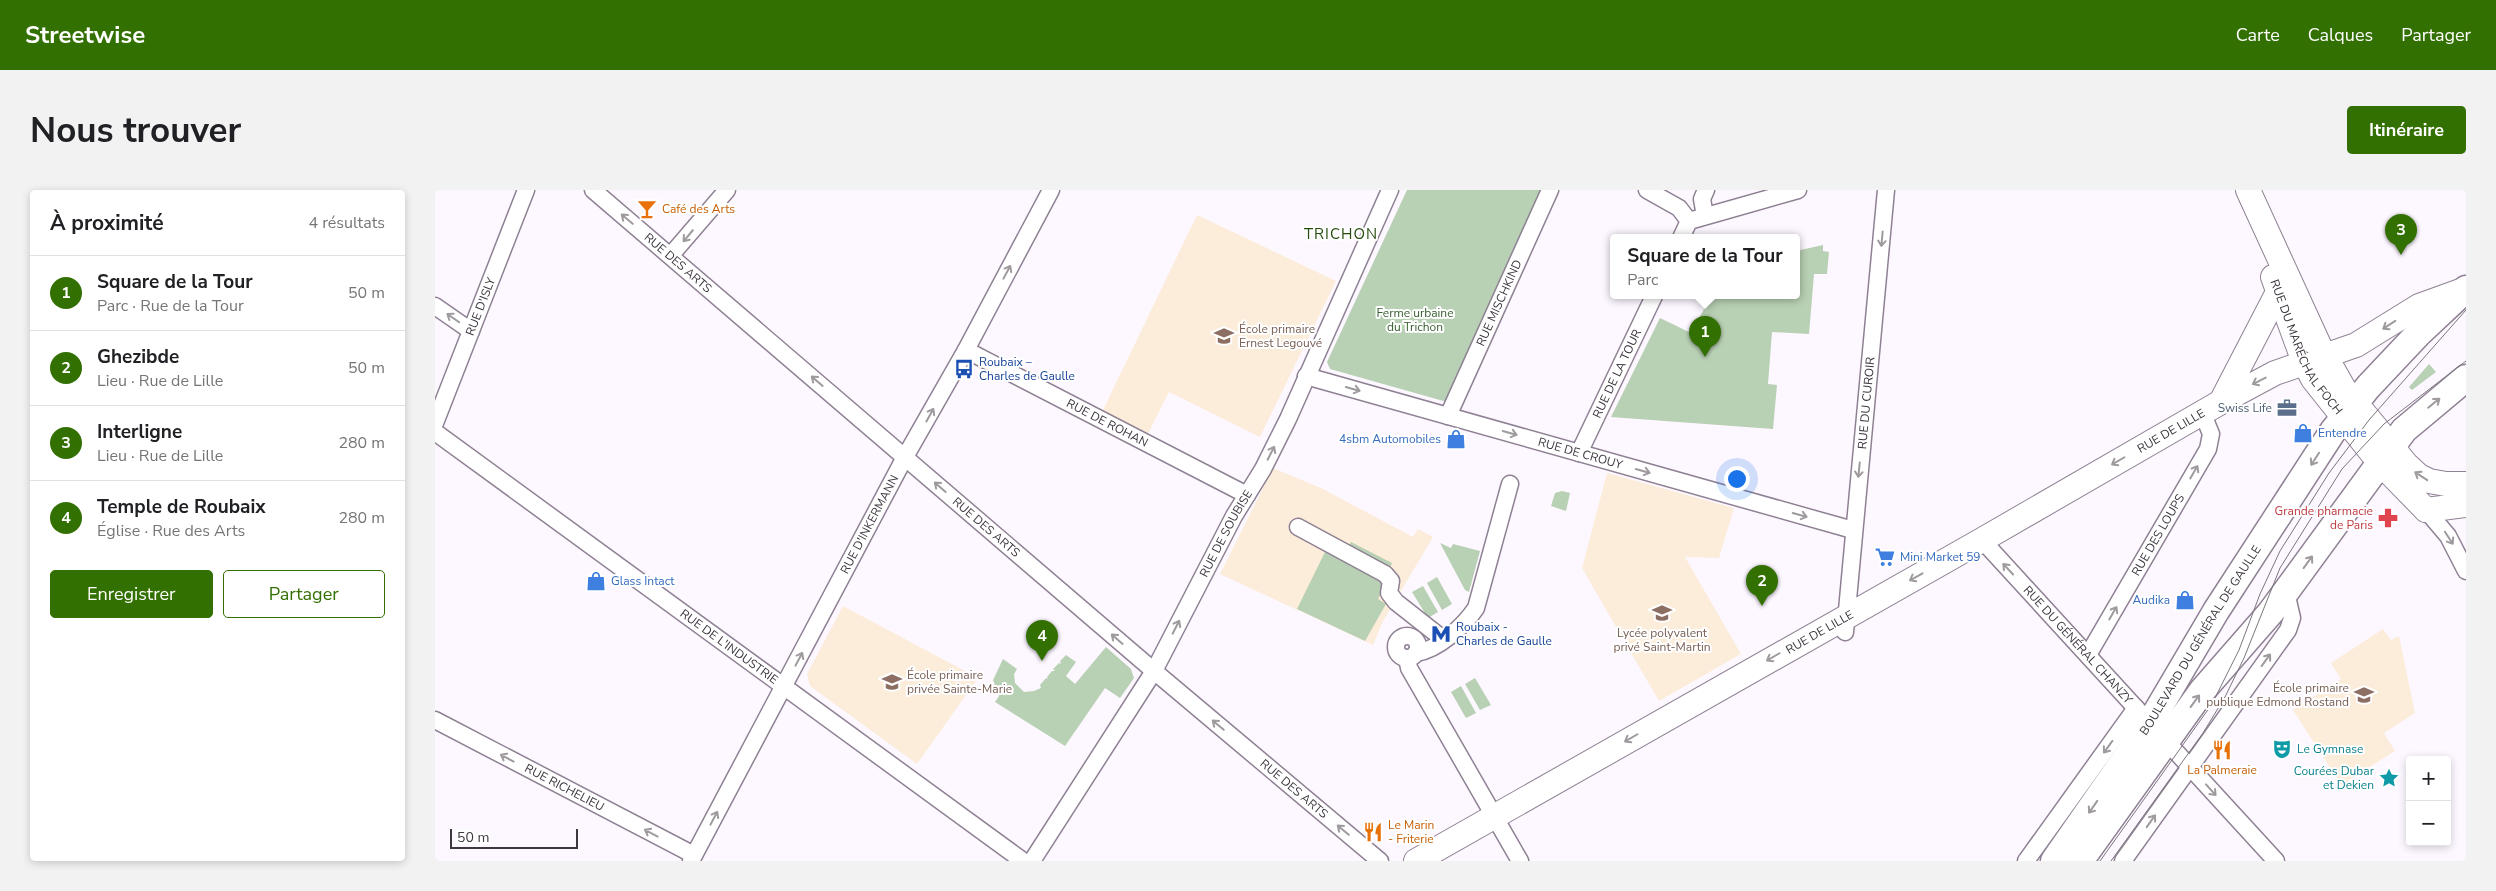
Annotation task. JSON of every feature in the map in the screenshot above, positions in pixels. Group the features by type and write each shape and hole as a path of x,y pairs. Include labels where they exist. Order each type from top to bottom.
{"main road":[{"name":"BOULEVARD DU GÉNÉRAL DE GAULLE","path":"2080,861 2151,724 2216,611 2349,410 2418,334 2466,289"},
{"name":"BOULEVARD DU GÉNÉRAL DE GAULLE","path":"2054,861 2151,724 2202,691 2253,634 2286,592 2392,446 2466,378"}],"street":[{"name":"RUE D'ISLY","path":"435,423 526,190"},
{"name":"RUE DES ARTS","path":"593,190 1154,671 1380,861"},
{"path":"671,255 727,190"},
{"name":"RUE D'INKERMANN","path":"693,858 905,458 966,350 1051,190"},
{"name":"RUE DE SOUBISE","path":"1032,861 1154,671 1247,495 1259,476 1288,419 1390,190"},
{"name":"RUE MISCHKIND","path":"1448,416 1550,190"},
{"path":"1647,190 1697,219 1798,190"},
{"path":"1684,234 1697,219 1706,190"},
{"name":"RUE DU CUROIR","path":"1845,624 1887,190"},
{"name":"RUE DU MARÉCHAL FOCH","path":"2248,190 2279,292 2314,359"},
{"name":"RUE DU MARÉCHAL FOCH","path":"2248,190 2314,359 2318,387 2392,446"},
{"name":"RUE DE LILLE","path":"1416,861 1497,820 1845,624 1982,540 2211,407 2275,373 2356,345 2419,306 2466,289"},
{"path":"2211,407 2279,292"},
{"name":"RUE DE LA TOUR","path":"1579,453 1653,299"},
{"path":"435,306 471,331"},
{"name":"RUE DE ROHAN","path":"966,350 1247,495"},
{"name":"RUE DE CROUY","path":"1306,376 1853,530"},
{"name":"RUE DES LOUPS","path":"2088,655 2208,449 2211,434 2211,407"},
{"name":"RUE DE L'INDUSTRIE","path":"435,432 1023,861"},
{"path":"2392,446 2419,476 2429,481 2465,491"},
{"path":"2392,446 2426,510 2448,536 2466,571"},
{"path":"1510,484 1478,604 1470,617 1443,640 1422,652 1412,655 1409,668 1520,861"},
{"path":"2426,510 2465,491"},
{"path":"1298,527 1385,574 1391,581 1389,593 1396,602 1443,640"},
{"name":"RUE DU GÉNÉRAL CHANZY","path":"1982,540 2276,861"},
{"path":"2123,861 2189,766 2288,630 2292,618 2286,592"},
{"name":"RUE RICHELIEU","path":"435,720 693,858"},
{"name":"BOULEVARD DU GÉNÉRAL DE GAULLE","path":"2026,861 2151,724"}],"shaded area":[{"name":"École primaire Ernest Legouvé","path":"1197,215 1336,281 1260,437 1169,392 1148,434 1102,412"},
{"path":"1273,468 1321,488 1413,537 1418,529 1433,537 1382,623 1373,645 1220,574"},
{"name":"Lycée polyvalent privé Saint-Martin","path":"1607,473 1734,508 1719,558 1685,557 1741,654 1659,701 1582,568"},
{"name":"École primaire privée Sainte-Marie","path":"843,606 978,678 917,764 810,686 807,674"},
{"name":"École primaire publique Edmond Rostand","path":"2383,629 2391,640 2399,636 2415,713 2384,733 2395,751 2341,785 2293,710 2341,679 2331,663"}],"green space":[{"name":"Ferme urbaine du Trichon","path":"1407,190 1541,190 1447,402 1330,369 1327,362"},
{"path":"1823,245 1823,251 1829,252 1827,274 1814,274 1809,334 1772,332 1768,384 1777,385 1773,429 1611,417 1660,318 1691,333 1709,299 1800,299 1800,250"},
{"path":"2429,364 2436,372 2412,390 2409,387"},
{"path":"1562,491 1570,493 1566,511 1551,506 1555,493"},
{"path":"1351,542 1392,563 1390,568 1348,547"},
{"path":"1440,543 1451,548 1453,544 1480,551 1469,592 1465,590"},
{"path":"1326,550 1387,581 1378,599 1386,604 1365,641 1297,609"},
{"path":"1437,577 1452,604 1442,610 1427,583"},
{"path":"1423,586 1438,612 1428,618 1412,592"},
{"path":"1106,647 1131,669 1134,678 1120,698 1105,688 1065,746 995,702 999,696 993,680 1003,659 1017,669 1014,674 1015,683 1024,692 1034,691 1041,688 1040,685 1046,678 1048,679 1047,677 1052,671 1055,671 1053,669 1059,663 1061,664 1060,661 1066,655 1076,662 1066,676 1075,684"},
{"path":"1475,678 1491,705 1480,710 1465,684"},
{"path":"1461,686 1476,713 1466,718 1451,692"}],"tram line":[{"path":"2100,861 2212,704 2239,650 2260,594 2280,551 2329,473 2369,420 2466,310"},
{"path":"2111,861 2203,733 2225,697 2244,658 2280,568 2342,469 2384,424 2466,361"}],"place":[{"name":"Café des Arts","path":"647,209"},
{"name":"Interligne","path":"2401,255"},
{"name":"École primaire Ernest Legouvé","path":"1224,336"},
{"name":"Square de la Tour","path":"1705,357"},
{"name":"Roubaix – Charles de Gaulle","path":"964,369"},
{"name":"Swiss Life","path":"2287,408"},
{"name":"Entendre","path":"2303,433"},
{"name":"4sbm Automobiles","path":"1456,439"},
{"name":"Grande pharmacie de Paris","path":"2388,518"},
{"name":"Mini Market 59","path":"1885,557"},
{"name":"Glass Intact","path":"596,581"},
{"name":"Audika","path":"2185,600"},
{"name":"Ghezibde","path":"1762,606"},
{"name":"Lycée polyvalent privé Saint-Martin","path":"1662,613"},
{"name":"Roubaix - Charles de Gaulle","path":"1441,634"},
{"name":"Temple de Roubaix","path":"1042,661"},
{"name":"École primaire privée Sainte-Marie","path":"892,682"},
{"name":"École primaire publique Edmond Rostand","path":"2364,695"},
{"name":"Le Gymnase","path":"2282,749"},
{"name":"La Palmeraie","path":"2222,750"},
{"name":"Courées Dubar et Dekien","path":"2389,778"},
{"name":"Le Marin - Friterie","path":"1373,832"}],"district":[{"name":"TRICHON","path":"1341,234"}]}
